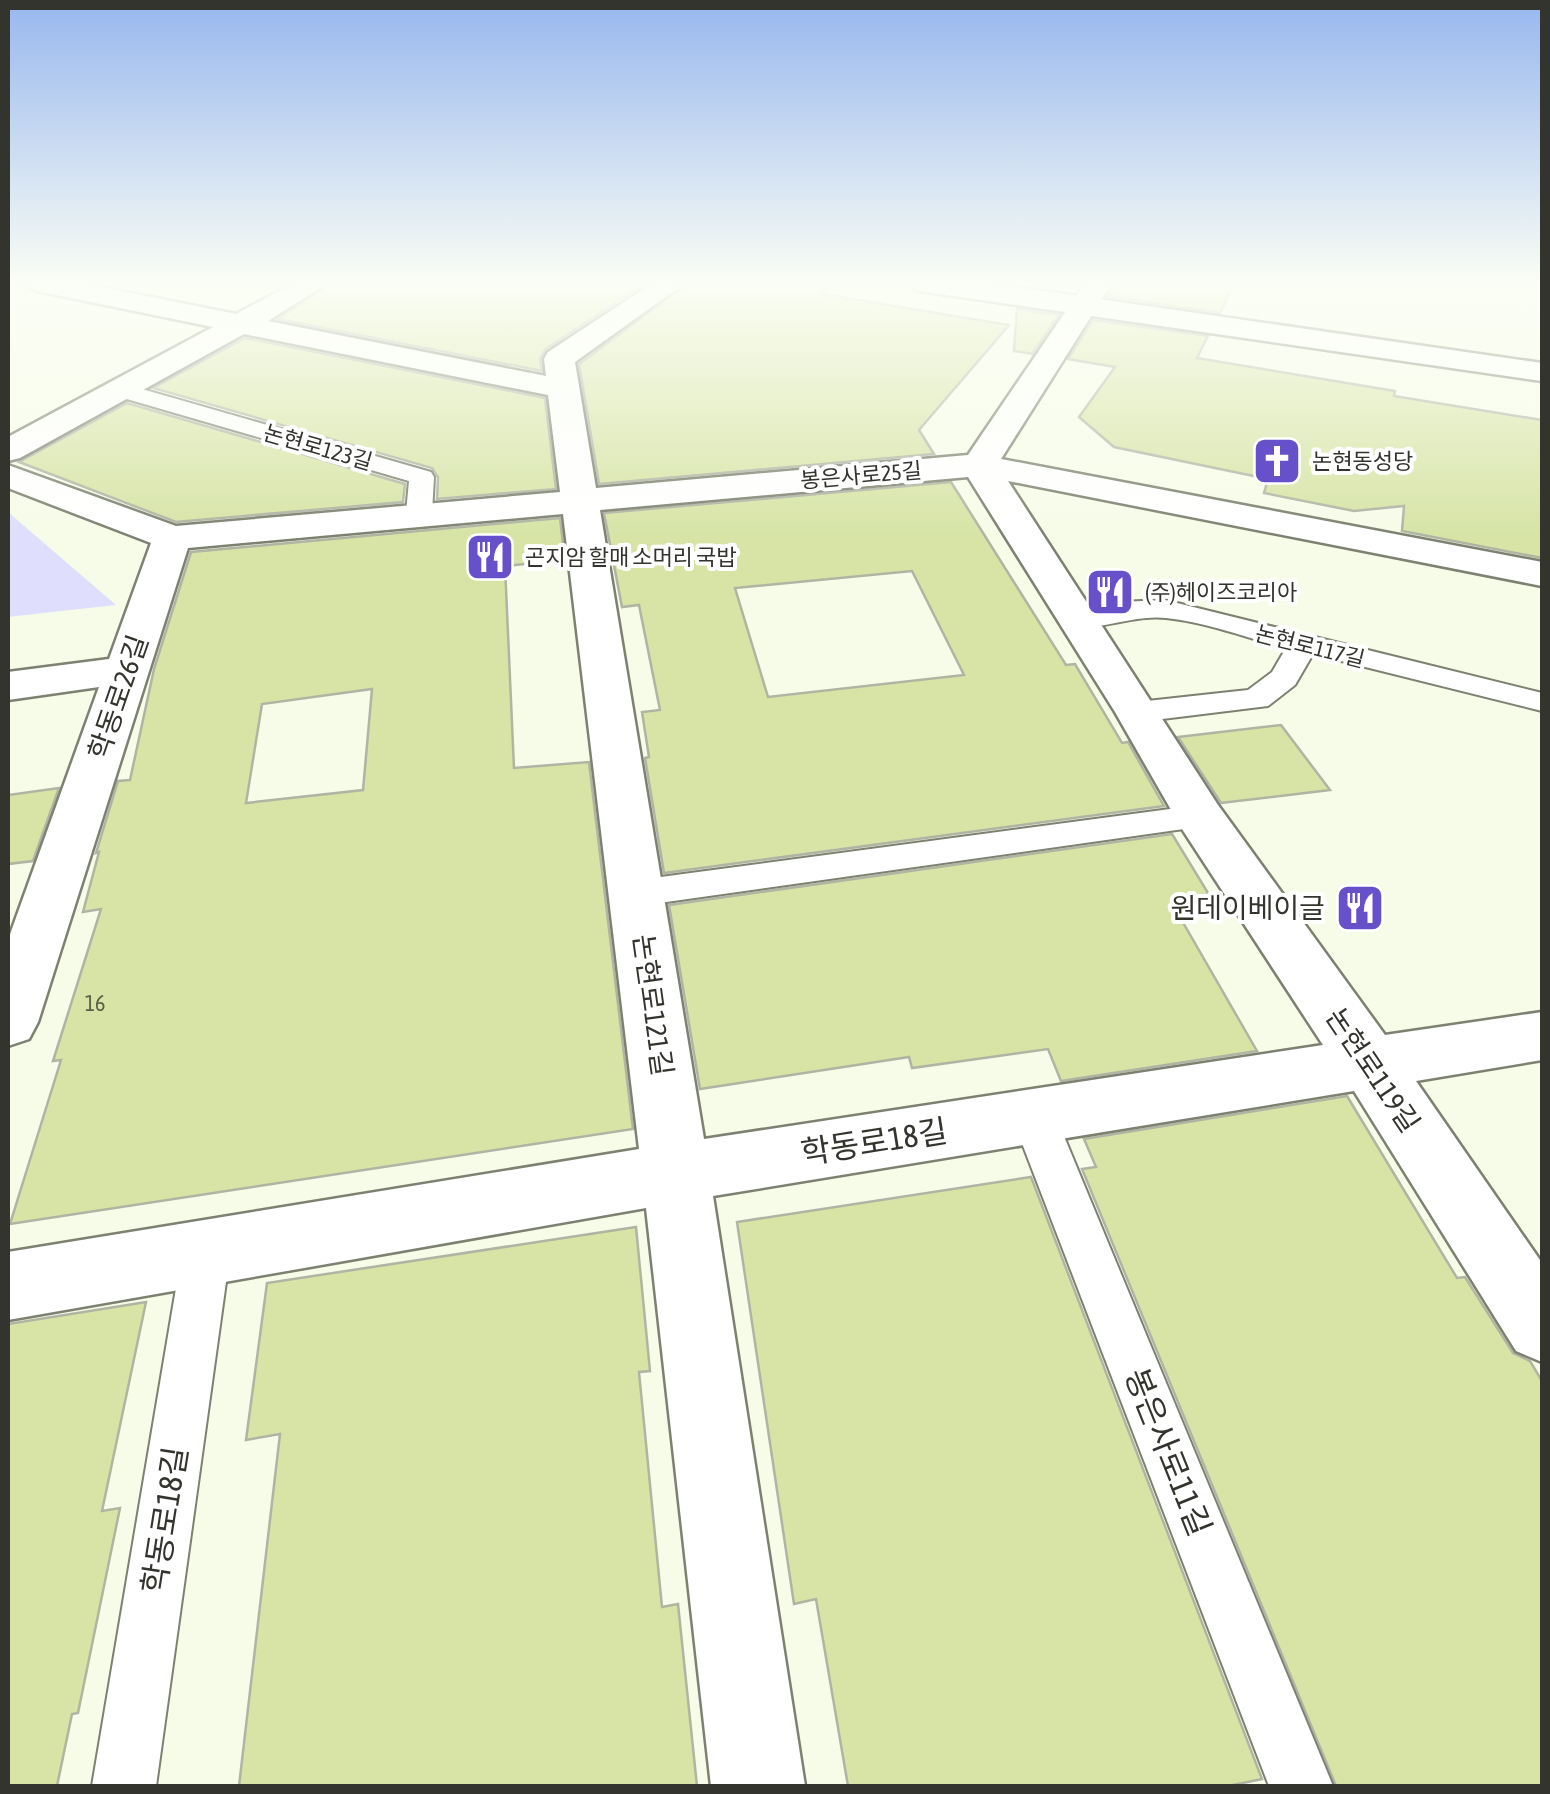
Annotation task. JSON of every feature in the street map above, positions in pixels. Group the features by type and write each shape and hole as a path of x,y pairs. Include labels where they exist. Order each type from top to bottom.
{"street":[{"path":"8,451 163,367"},
{"path":"455,367 564,389"},
{"name":"논현로121길","path":"561,367 638,893 758,1786"},
{"path":"979,465 1044,367"},
{"path":"1512,367 1542,372"},
{"name":"봉은사로25길","path":"172,538 979,465 1542,574"},
{"name":"논현로119길","path":"979,465 1138,712 1200,817 1370,1064 1542,1326"},
{"path":"8,476 172,538"},
{"name":"학동로26길","path":"8,1022 172,538"},
{"path":"8,686 128,670"},
{"name":"학동로18길","path":"8,1286 675,1173 1542,1036"}],"lane":[{"name":"논현로123길","path":"121,390 422,477 419,513"},
{"name":"논현로117길","path":"1076,620 1119,611 1164,609 1542,702"},
{"path":"1138,712 1257,699 1284,678 1303,645"},
{"path":"638,893 1200,817"},
{"name":"봉은사로11길","path":"1034,1117 1301,1786"},
{"name":"학동로18길","path":"124,1786 206,1253"}],"shaded area":[{"path":"8,512 116,605 8,617"}],"building":[{"path":"192,367 389,367 545,398 556,489 437,499 438,477 432,468 153,388"},
{"path":"579,367 973,367 919,430 934,454 599,484"},
{"path":"1115,367 1249,367 1542,420 1542,558 1402,531 1404,506 1354,511 1264,493 1268,479 1114,447 1079,417"},
{"path":"127,403 405,484 403,502 176,522 19,462"},
{"path":"951,482 1066,665 1075,664 1122,743 1128,742 1164,806 664,873 645,758 649,757 642,712 660,710 639,605 622,607 604,513","holes":["912,571 964,675 768,697 735,588"]},
{"path":"560,518 565,560 505,566 514,768 589,762 633,1129 10,1224 61,1060 53,1061 101,909 83,912 99,852 96,853 118,781 130,780 154,669 191,552","holes":["372,689 363,790 246,803 262,704"]},
{"path":"1281,725 1330,790 1221,803 1178,737"},
{"path":"59,788 33,861 8,864 8,795"},
{"path":"1172,834 1216,906 1177,912 1257,1051 1061,1081 1048,1049 912,1068 909,1057 700,1089 669,905"},
{"path":"1347,1096 1457,1278 1465,1277 1513,1353 1530,1361 1542,1381 1542,1786 1336,1786 1082,1169 1096,1167 1084,1139"},
{"path":"1031,1177 1262,1779 1228,1786 848,1786 816,1599 794,1604 737,1222"},
{"path":"636,1227 650,1371 639,1372 662,1607 678,1604 697,1786 239,1786 280,1434 246,1440 267,1283"},
{"path":"146,1302 102,1511 120,1508 78,1713 72,1714 57,1786 8,1786 8,1324"}],"place":[{"name":"논현동성당","path":"1277,461"},
{"name":"곤지암 할매 소머리 국밥","path":"490,557"},
{"name":"(주)헤이즈코리아","path":"1110,592"},
{"name":"원데이베이글","path":"1360,908"}]}
